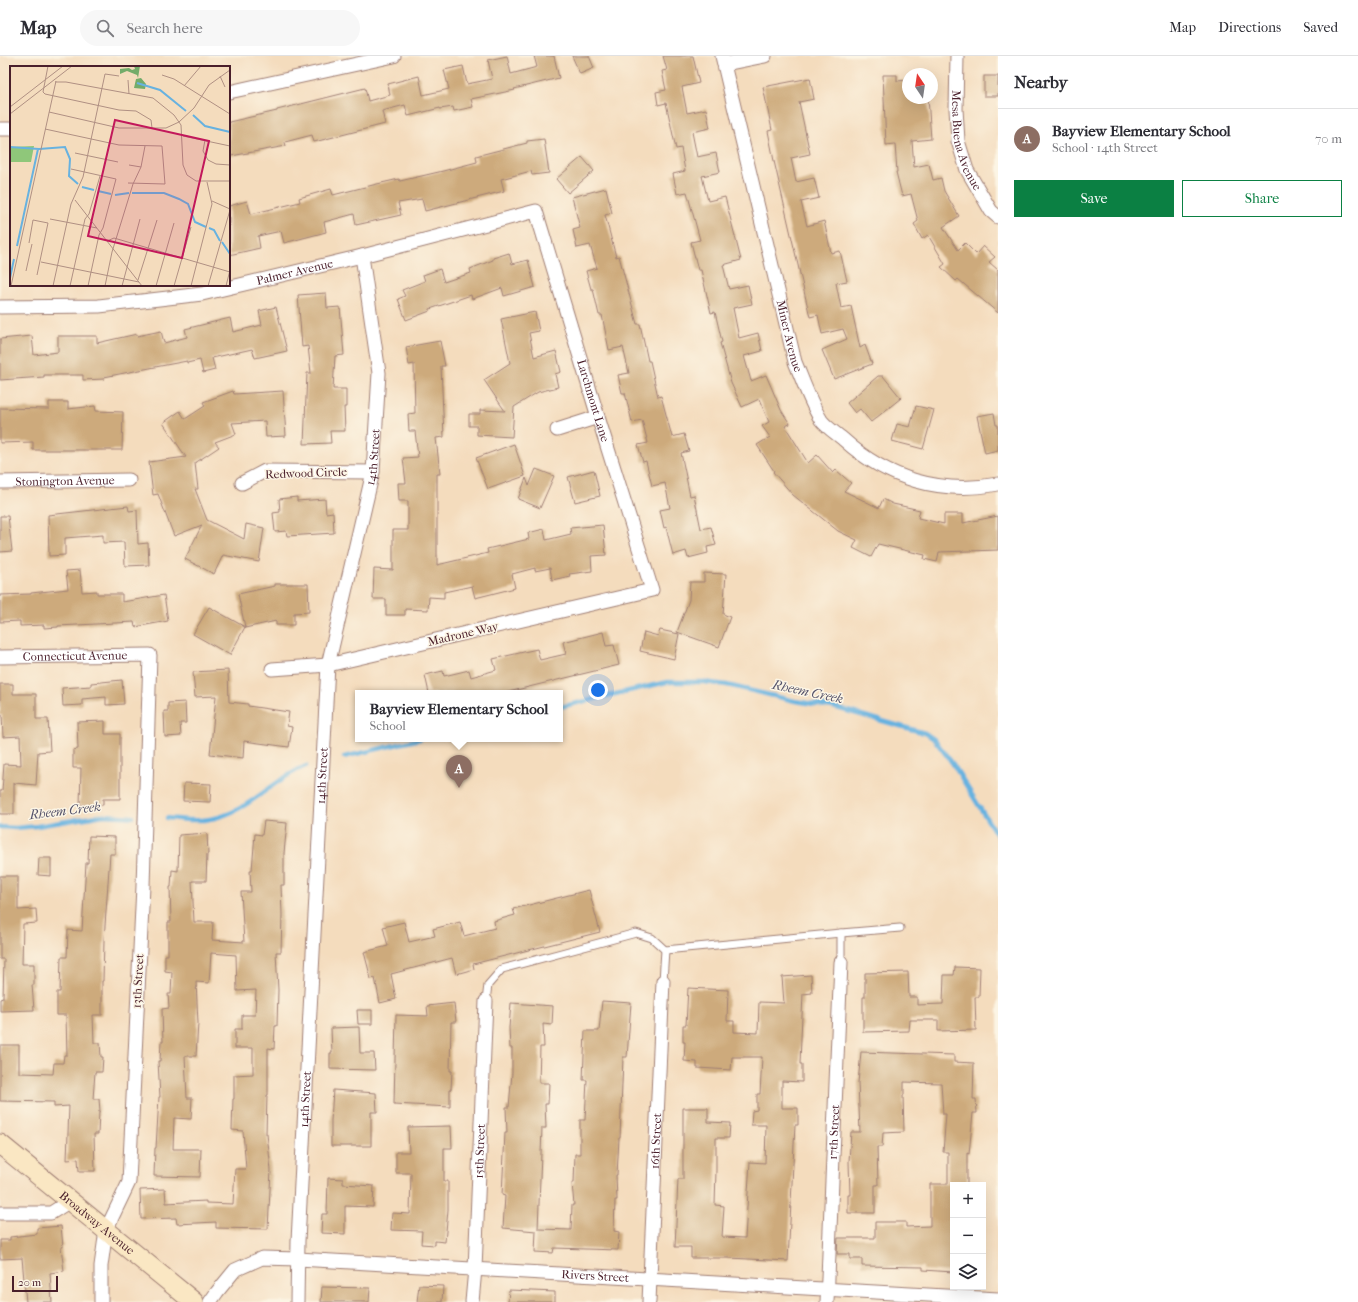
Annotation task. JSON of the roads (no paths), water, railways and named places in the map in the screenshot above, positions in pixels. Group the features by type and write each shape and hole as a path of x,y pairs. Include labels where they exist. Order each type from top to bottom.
{"street":[{"path":"230,92 394,56"},
{"path":"724,60 765,56"},
{"name":"Mesa Buena Avenue","path":"957,56 956,109 958,141 967,170 992,211 998,217"},
{"name":"Miner Avenue","path":"724,60 795,362 809,396 822,421 854,449 897,475 929,485 962,488 998,484"},
{"name":"Palmer Avenue","path":"0,307 99,306 202,294 362,256 536,211"},
{"name":"Larchmont Lane","path":"536,211 652,590"},
{"name":"14th Street","path":"297,1302 328,665 373,472 378,373 362,256"},
{"path":"557,430 598,417"},
{"name":"Redwood Circle","path":"242,483 265,471 373,472"},
{"name":"Stonington Avenue","path":"0,482 129,480"},
{"name":"Madrone Way","path":"272,669 328,665 652,590"},
{"name":"Connecticut Avenue","path":"0,656 150,655"},
{"name":"13th Street","path":"101,1302 101,1266 106,1230 129,1182 143,886 150,655"},
{"name":"17th Street","path":"828,1296 841,962"},
{"name":"16th Street","path":"649,1302 663,981"},
{"name":"15th Street","path":"472,1302 475,1270 486,1001"},
{"name":"Broadway Avenue","path":"0,1144 194,1302"},
{"path":"0,1213 51,1213 70,1201"},
{"name":"Rivers Street","path":"210,1302 216,1292 235,1270 262,1258 651,1279 828,1296 998,1299"}],"lane":[{"path":"486,1001 488,985 502,969 636,933 652,938 665,950 900,928"},
{"path":"841,933 841,962"},
{"path":"663,981 665,950"}],"waterway":[{"name":"Rheem Creek","path":"563,706 667,682 704,682 727,685 795,701 833,707 925,733 934,739 953,764 998,837"},
{"name":"Rheem Creek","path":"344,757 407,742"},
{"name":"Rheem Creek","path":"167,818 200,820 224,816 248,803 293,772 306,766"},
{"name":"Rheem Creek","path":"0,827 15,828 37,826 104,815 133,817"}],"place":[{"name":"Bayview Elementary School","path":"459,788"}]}
